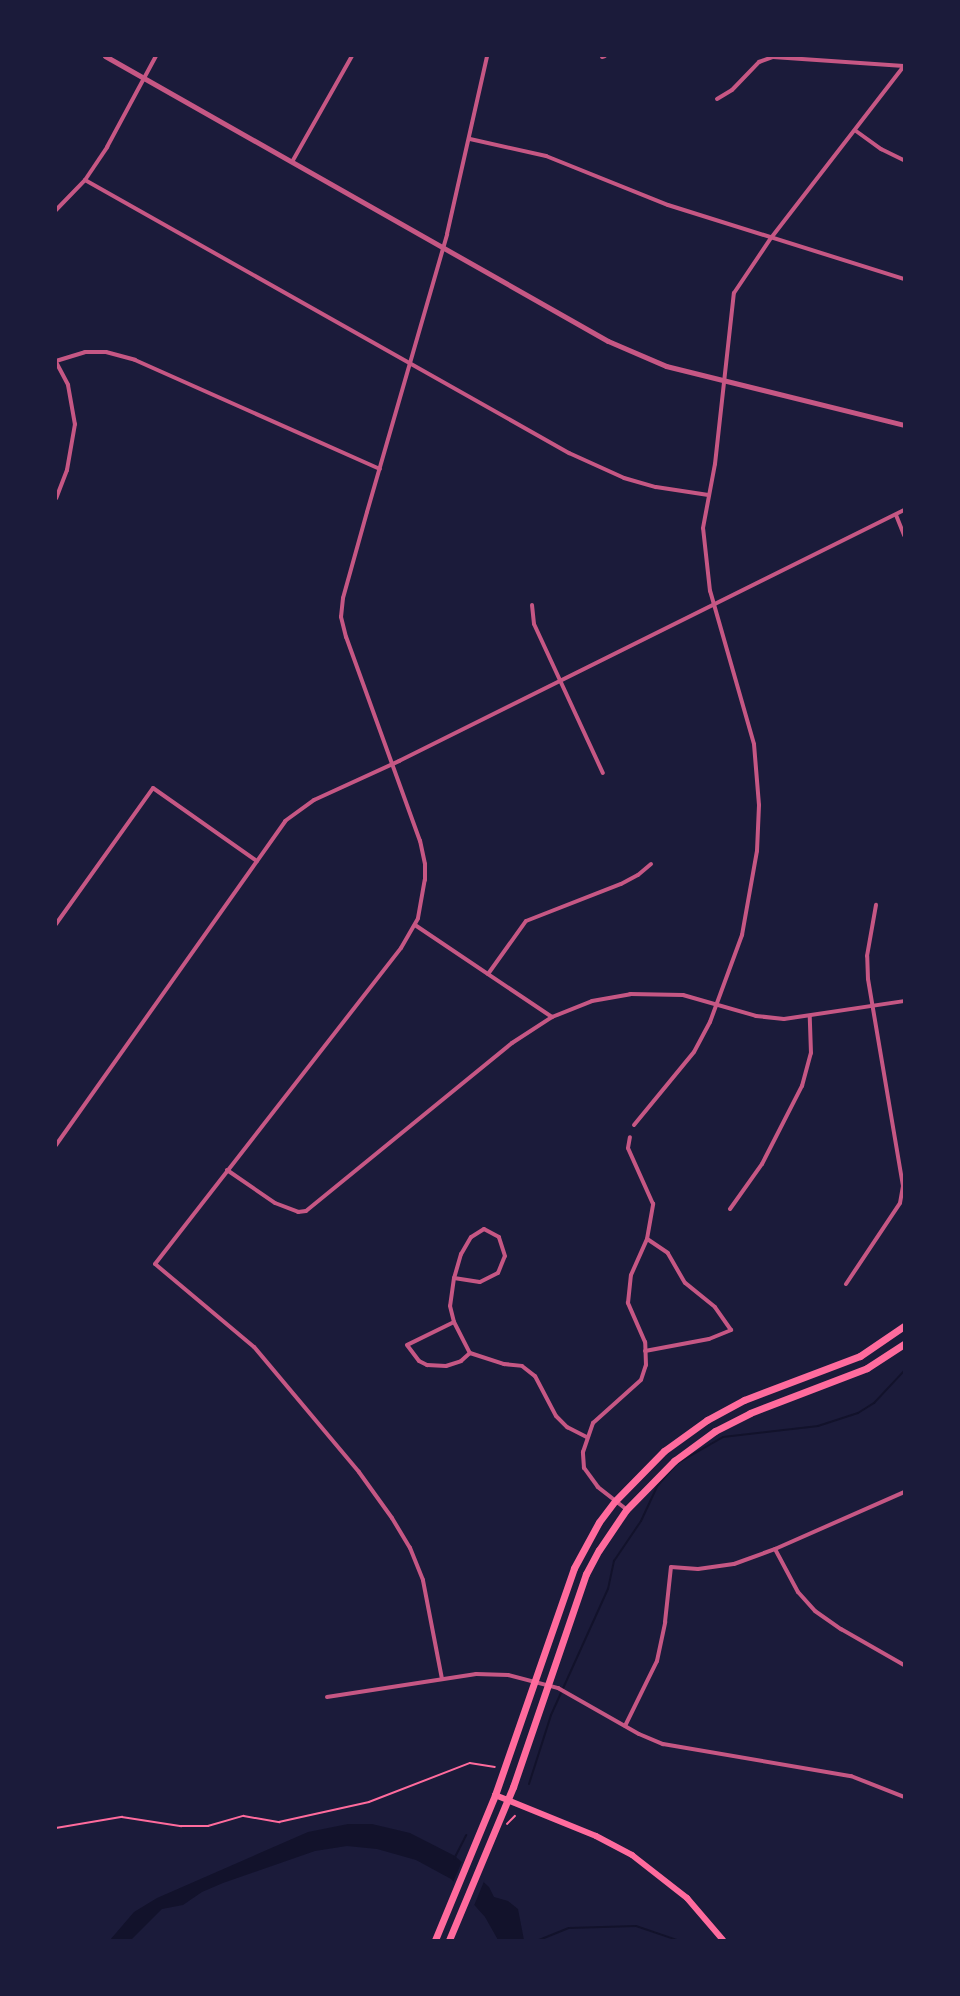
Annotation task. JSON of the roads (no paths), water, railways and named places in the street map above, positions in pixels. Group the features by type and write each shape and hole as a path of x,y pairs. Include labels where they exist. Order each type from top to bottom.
{"main road":[{"path":"435,1941 450,1910 495,1795 574,1568 599,1522 615,1501 664,1451 707,1420 744,1400 851,1360 874,1348 904,1326"},
{"path":"449,1941 508,1800 586,1574 605,1540 626,1510 674,1461 715,1431 750,1413 867,1368 904,1344"},
{"path":"495,1795 596,1836 632,1855 687,1898 723,1941"}],"street":[{"path":"105,56 608,341 666,366 724,382 904,424"},
{"path":"56,210 85,180 107,147 156,56"},
{"path":"292,163 352,56"},
{"path":"442,1679 423,1580 410,1548 392,1518 359,1472 254,1347 155,1264 401,948 415,925 423,895 425,864 420,841 346,637 341,617 343,598 443,249 470,140 487,56"},
{"path":"717,99 732,90 759,62 773,57 904,66"},
{"path":"634,1125 694,1052 716,1005 742,935 757,850 759,805 754,744 715,606 704,552 703,528 715,464 734,293 771,238 904,66"},
{"path":"855,131 881,149 904,160"},
{"path":"470,140 546,156 668,205 904,279"},
{"path":"85,180 569,453 624,478 656,487 708,495"},
{"path":"56,498 67,470 75,424 68,385 56,362 85,352 106,352 135,360 380,469"},
{"path":"56,1145 285,821 314,800 715,606 904,510"},
{"path":"896,515 904,535"},
{"path":"532,605 534,624 603,773"},
{"path":"56,924 153,788 256,861"},
{"path":"488,975 515,933 526,921 621,884 638,875 651,864"},
{"path":"846,1284 900,1203 903,1186 867,956 876,905"},
{"path":"415,925 552,1017"},
{"path":"227,1170 275,1203 298,1212 306,1211 512,1043 552,1017 592,1000 630,994 683,995 756,1016 784,1019 904,1001"},
{"path":"730,1209 762,1164 802,1086 811,1053 810,1016"},
{"path":"626,1510 598,1488 584,1468 583,1452 586,1437 593,1423 641,1380 646,1365 645,1342 628,1303 631,1275 647,1239 653,1204 628,1148 630,1137"},
{"path":"454,1278 480,1282 498,1273 505,1256 499,1237 484,1229 471,1237 460,1254 454,1278 450,1306 454,1322 470,1353 484,1359 522,1366 535,1376 556,1416 567,1427 586,1437"},
{"path":"645,1351 709,1339 731,1330 715,1307 685,1283 668,1253 647,1239"},
{"path":"454,1322 407,1345 419,1361 427,1365 453,1363 470,1353"},
{"path":"625,1726 657,1661 665,1622 671,1567 698,1569 734,1564 775,1549 904,1492"},
{"path":"775,1549 798,1592 815,1611 841,1629 904,1665"},
{"path":"327,1697 476,1674 508,1675 548,1685 663,1744 850,1776 904,1797"}],"waterway":[{"path":"529,1784 551,1715 608,1589 614,1561 641,1521 658,1485 676,1464 723,1437 818,1426 858,1413 874,1403 904,1371"},
{"path":"454,1859 466,1835"},
{"path":"539,1940 569,1928 636,1926 677,1940"}]}
